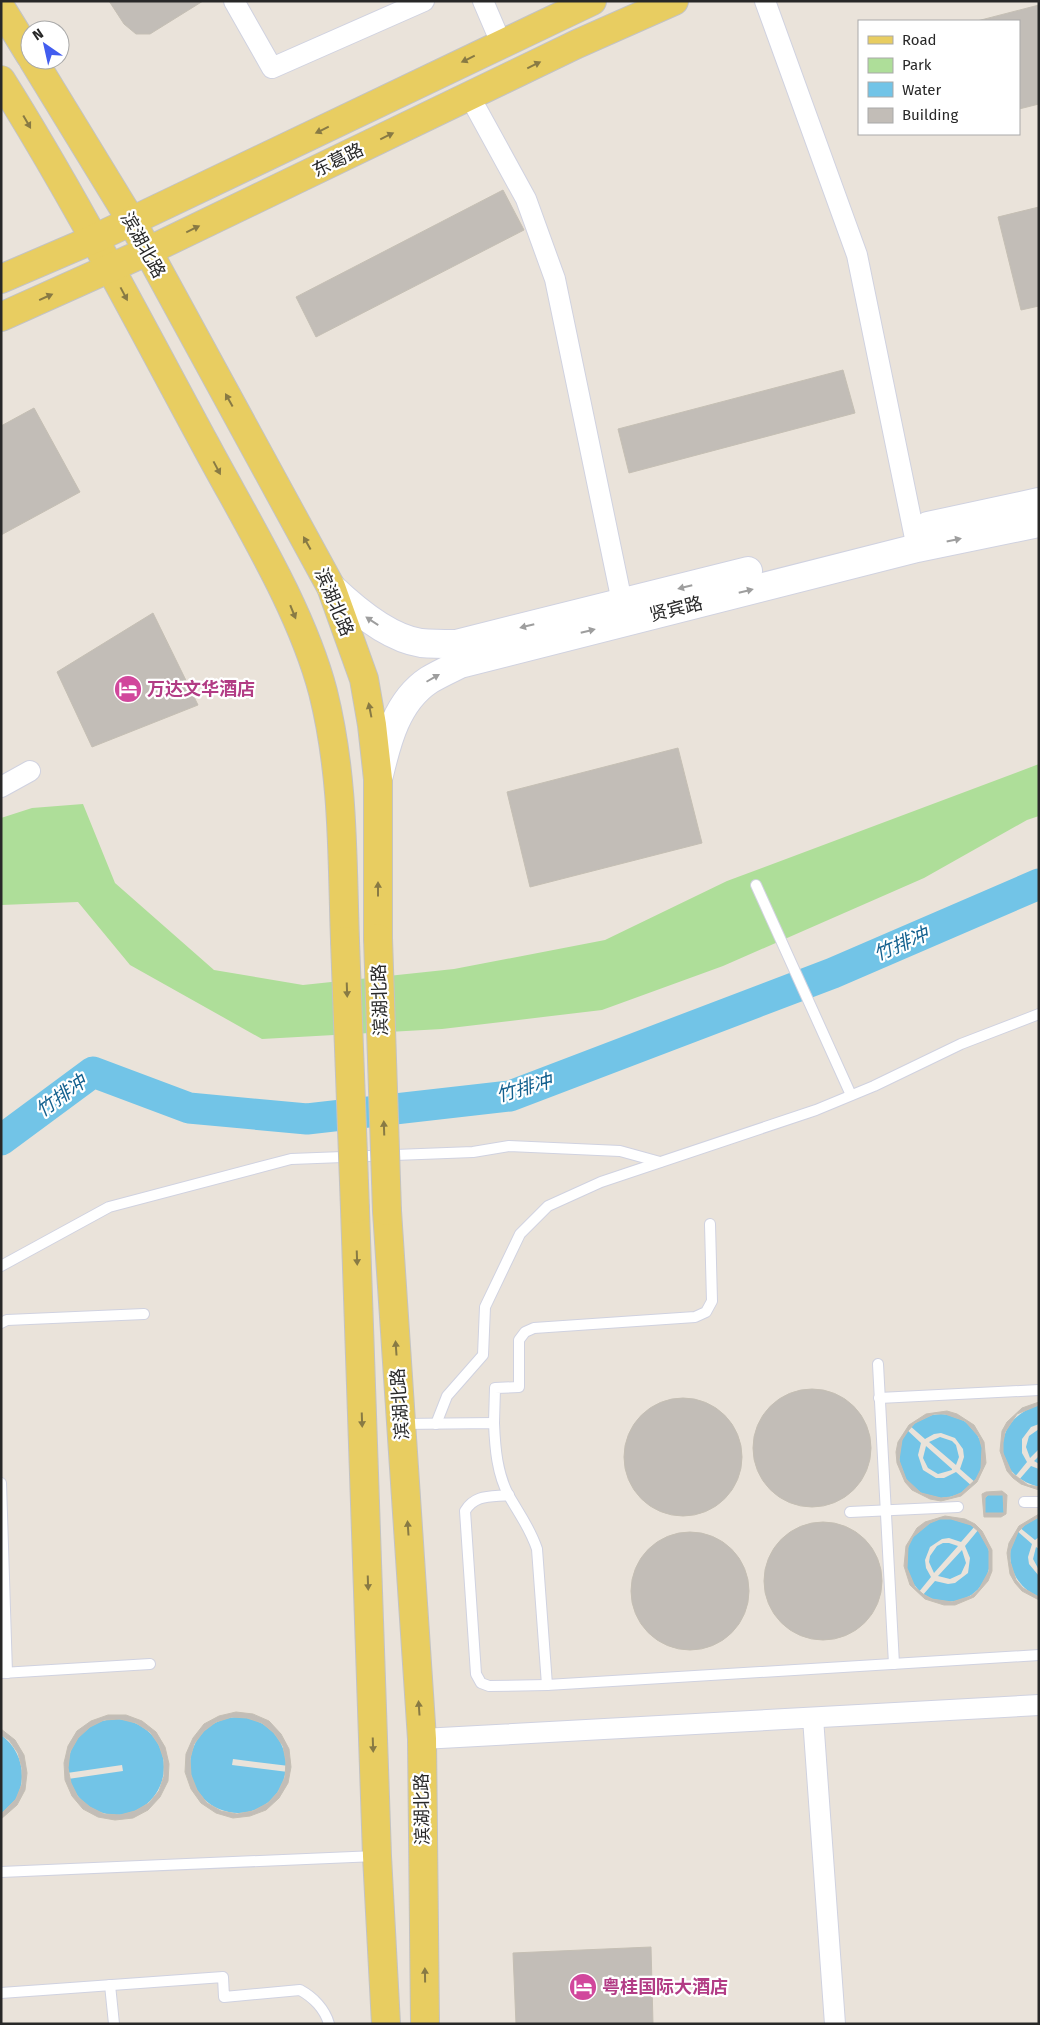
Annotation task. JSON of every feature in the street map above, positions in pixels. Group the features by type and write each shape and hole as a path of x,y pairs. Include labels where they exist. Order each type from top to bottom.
{"main road":[{"name":"东葛路","path":"1,279 132,222 592,1"},
{"name":"东葛路","path":"1,317 148,251 578,44 674,1"},
{"path":"1,8 20,39"},
{"name":"滨湖北路","path":"39,70 132,222 331,587 364,679 372,725 378,779 378,938 388,1211 422,1740 426,2024"},
{"name":"滨湖北路","path":"1,80 94,239 292,606 322,690 340,787 377,1856 386,2024"},
{"name":"贤宾路","path":"378,779 388,738 404,706 428,681 460,664 915,539 1039,502"},
{"name":"贤宾路","path":"331,587 356,610 387,630 420,643 456,644 622,602 915,539 1039,523"}],"street":[{"path":"240,3 272,68 424,1"},
{"path":"482,1 502,43"},
{"path":"765,1 857,255 915,539"},
{"path":"470,97 526,199 555,279 622,602"},
{"path":"1,787 30,771"},
{"path":"422,1740 1039,1705"},
{"path":"812,1718 835,2024"}],"lane":[{"path":"756,885 851,1096"},
{"path":"436,1424 447,1396 484,1355 485,1307 520,1234 548,1206 601,1182 851,1096 961,1044 1039,1014"},
{"path":"1,1266 108,1206 291,1159 473,1152 509,1146 620,1151 660,1162"},
{"path":"547,1685 537,1548 530,1527 509,1495 496,1452 494,1388 519,1388 519,1340 525,1332 534,1328 696,1317 706,1312 712,1301 710,1224"},
{"path":"1,1323 6,1320 144,1314"},
{"path":"878,1364 894,1664"},
{"path":"880,1398 1039,1390"},
{"path":"401,1424 494,1423"},
{"path":"1,1483 4,1673 150,1664"},
{"path":"509,1495 477,1498 470,1502 465,1511 476,1674 481,1683 489,1686 547,1685 1039,1655"},
{"path":"1024,1502 1039,1502"},
{"path":"850,1512 958,1507"},
{"path":"1,1872 377,1856"},
{"path":"1,1994 223,1977 224,1997 300,1990 310,1995 321,2009 329,2024"},
{"path":"110,1985 114,2024"}],"green space":[{"path":"1039,764 1039,816 1027,820 924,878 723,966 602,1010 442,1029 262,1039 130,965 78,902 1,905 1,818 32,808 83,804 115,883 214,970 303,985 454,969 605,940 727,881"}],"water":[{"path":"1039,1405 1039,1487 1023,1481 1012,1471 1005,1459 1003,1447 1005,1434 1012,1422 1023,1412"},
{"path":"941,1414 957,1417 976,1433 980,1440 983,1456 980,1472 964,1491 957,1495 941,1498 925,1495 906,1479 902,1472 899,1456 902,1440 918,1421 925,1417"},
{"path":"1003,1495 1004,1513 985,1513 985,1496"},
{"path":"1039,1517 1039,1597 1027,1590 1018,1580 1012,1568 1010,1556 1017,1532 1026,1523"},
{"path":"948,1518 964,1521 983,1537 987,1544 990,1560 987,1576 971,1595 964,1599 948,1602 932,1599 913,1583 909,1576 906,1560 909,1544 925,1525 932,1521"},
{"path":"238,1717 256,1721 272,1731 282,1747 286,1765 282,1783 272,1799 256,1809 238,1813 220,1809 204,1799 194,1783 190,1765 194,1747 204,1731 220,1721"},
{"path":"116,1719 134,1723 150,1733 160,1749 164,1767 160,1785 150,1801 134,1811 116,1815 98,1811 82,1801 72,1785 68,1767 72,1749 82,1733 98,1723"},
{"path":"1,1735 10,1743 16,1753 21,1764 22,1775 17,1797 1,1814"}],"pier":[{"path":"1039,1424 1039,1429 1029,1436 1026,1447 1030,1458 1039,1449 1039,1456 1034,1461 1039,1464 1039,1469 1031,1466 1018,1481 1014,1478 1027,1462 1022,1453 1022,1439 1031,1427"},
{"path":"909,1425 925,1439 934,1434 941,1433 955,1438 963,1449 964,1457 960,1469 976,1483 973,1487 956,1472 944,1478 936,1478 923,1470 918,1455 921,1443 906,1429","holes":["940,1437 952,1441 956,1445 959,1457 956,1465 929,1442","926,1446 952,1469 952,1470 938,1474 928,1468 923,1458"]},
{"path":"975,1526 979,1529 965,1546 970,1558 968,1573 955,1583 948,1584 935,1581 922,1596 918,1593 931,1577 926,1568 925,1560 930,1547 942,1539 949,1538 961,1542","holes":["943,1543 958,1546 934,1573 929,1562 930,1556 937,1546","962,1550 966,1563 961,1574 950,1579 938,1576"]},
{"path":"1019,1527 1035,1540 1039,1537 1039,1549 1036,1547 1033,1559 1039,1570 1039,1576 1029,1564 1028,1557 1032,1544 1016,1530"},
{"path":"233,1759 289,1766 288,1772 232,1765"},
{"path":"122,1765 123,1771 68,1779 67,1773"}],"building":[{"path":"109,1 203,1 150,34 136,34 124,24"},
{"path":"1039,5 1039,104 1020,109 1020,20 981,20"},
{"path":"503,190 524,230 316,337 296,297"},
{"path":"1039,207 1039,306 1021,310 998,217"},
{"path":"843,370 855,413 629,473 618,429"},
{"path":"34,408 80,492 1,535 1,426"},
{"name":"万达文华酒店","path":"153,613 198,705 92,747 57,672"},
{"path":"678,748 702,843 530,887 507,792"},
{"path":"812,1389 834,1394 854,1406 866,1426 871,1448 866,1470 854,1490 834,1502 812,1507 790,1502 770,1490 758,1470 753,1448 758,1426 770,1406 790,1394"},
{"path":"683,1398 705,1403 725,1415 737,1435 742,1457 737,1479 725,1499 705,1511 683,1516 661,1511 641,1499 629,1479 624,1457 629,1435 641,1415 661,1403"},
{"path":"1039,1402 1039,1405 1017,1414 1005,1432 1003,1453 1012,1473 1028,1485 1039,1487 1039,1490 1021,1484 1013,1478 1007,1471 1000,1451 1002,1431 1007,1422 1022,1408"},
{"path":"947,1411 957,1414 974,1425 984,1442 986,1463 977,1482 961,1496 941,1501 930,1499 912,1490 905,1482 897,1463 896,1452 898,1442 909,1425 926,1414","holes":["934,1414 945,1414 965,1421 979,1437 982,1448 981,1469 976,1479 961,1493 941,1498 921,1493 906,1479 899,1460 902,1440 915,1423"]},
{"path":"1002,1491 1007,1495 1006,1514 1001,1517 984,1517 982,1494","holes":["988,1495 1003,1495 1004,1513 985,1513 985,1498"]},
{"path":"1039,1514 1039,1517 1025,1525 1018,1532 1010,1551 1010,1561 1016,1580 1023,1588 1039,1597 1039,1600 1022,1591 1015,1583 1010,1574 1007,1553 1009,1543 1019,1526"},
{"path":"945,1516 965,1519 975,1524 982,1531 992,1550 992,1571 988,1581 974,1597 955,1605 944,1605 925,1599 910,1585 904,1566 906,1546 917,1528 925,1522","holes":["940,1519 951,1519 971,1525 979,1532 989,1550 989,1571 979,1589 971,1596 952,1602 932,1599 923,1594 915,1587 907,1568 908,1547 913,1537 930,1523"]},
{"path":"823,1522 845,1527 865,1539 877,1559 882,1581 877,1603 865,1623 845,1635 823,1640 801,1635 781,1623 769,1603 764,1581 769,1559 781,1539 801,1527"},
{"path":"690,1532 712,1537 732,1549 744,1569 749,1591 744,1613 732,1633 712,1645 690,1650 668,1645 648,1633 636,1613 631,1591 636,1569 648,1549 668,1537"},
{"path":"236,1712 253,1714 269,1721 281,1734 289,1749 291,1767 288,1783 279,1798 266,1810 250,1816 233,1818 216,1813 201,1803 191,1789 185,1772 186,1754 193,1738 204,1724 219,1716","holes":["232,1717 247,1718 262,1723 274,1733 283,1746 286,1762 285,1777 278,1792 268,1803 253,1811 237,1814 221,1811 207,1803 197,1790 191,1775 190,1759 194,1744 204,1731 216,1722"]},
{"path":"108,1715 126,1715 142,1721 156,1732 165,1747 169,1764 168,1781 160,1797 148,1810 133,1818 115,1820 98,1817 83,1809 72,1796 65,1780 64,1763 68,1746 77,1731 91,1721","holes":["120,1719 136,1723 150,1732 159,1745 164,1760 164,1776 159,1791 149,1803 135,1811 120,1815 104,1814 90,1807 78,1797 71,1783 68,1768 70,1752 78,1738 90,1727 104,1720"]},
{"path":"1,1729 15,1740 24,1755 27,1773 25,1790 17,1805 1,1819 1,1814 16,1799 22,1784 22,1768 18,1753 9,1740 1,1735"},
{"name":"粤桂国际大酒店","path":"651,1947 653,2024 516,2024 513,1953"}],"waterway":[{"name":"竹排冲","path":"1,1140 93,1072 189,1108 307,1119 510,1096 833,973 1039,884"}],"place":[{"name":"万达文华酒店","path":"128,689"},
{"name":"粤桂国际大酒店","path":"583,1987"}]}
